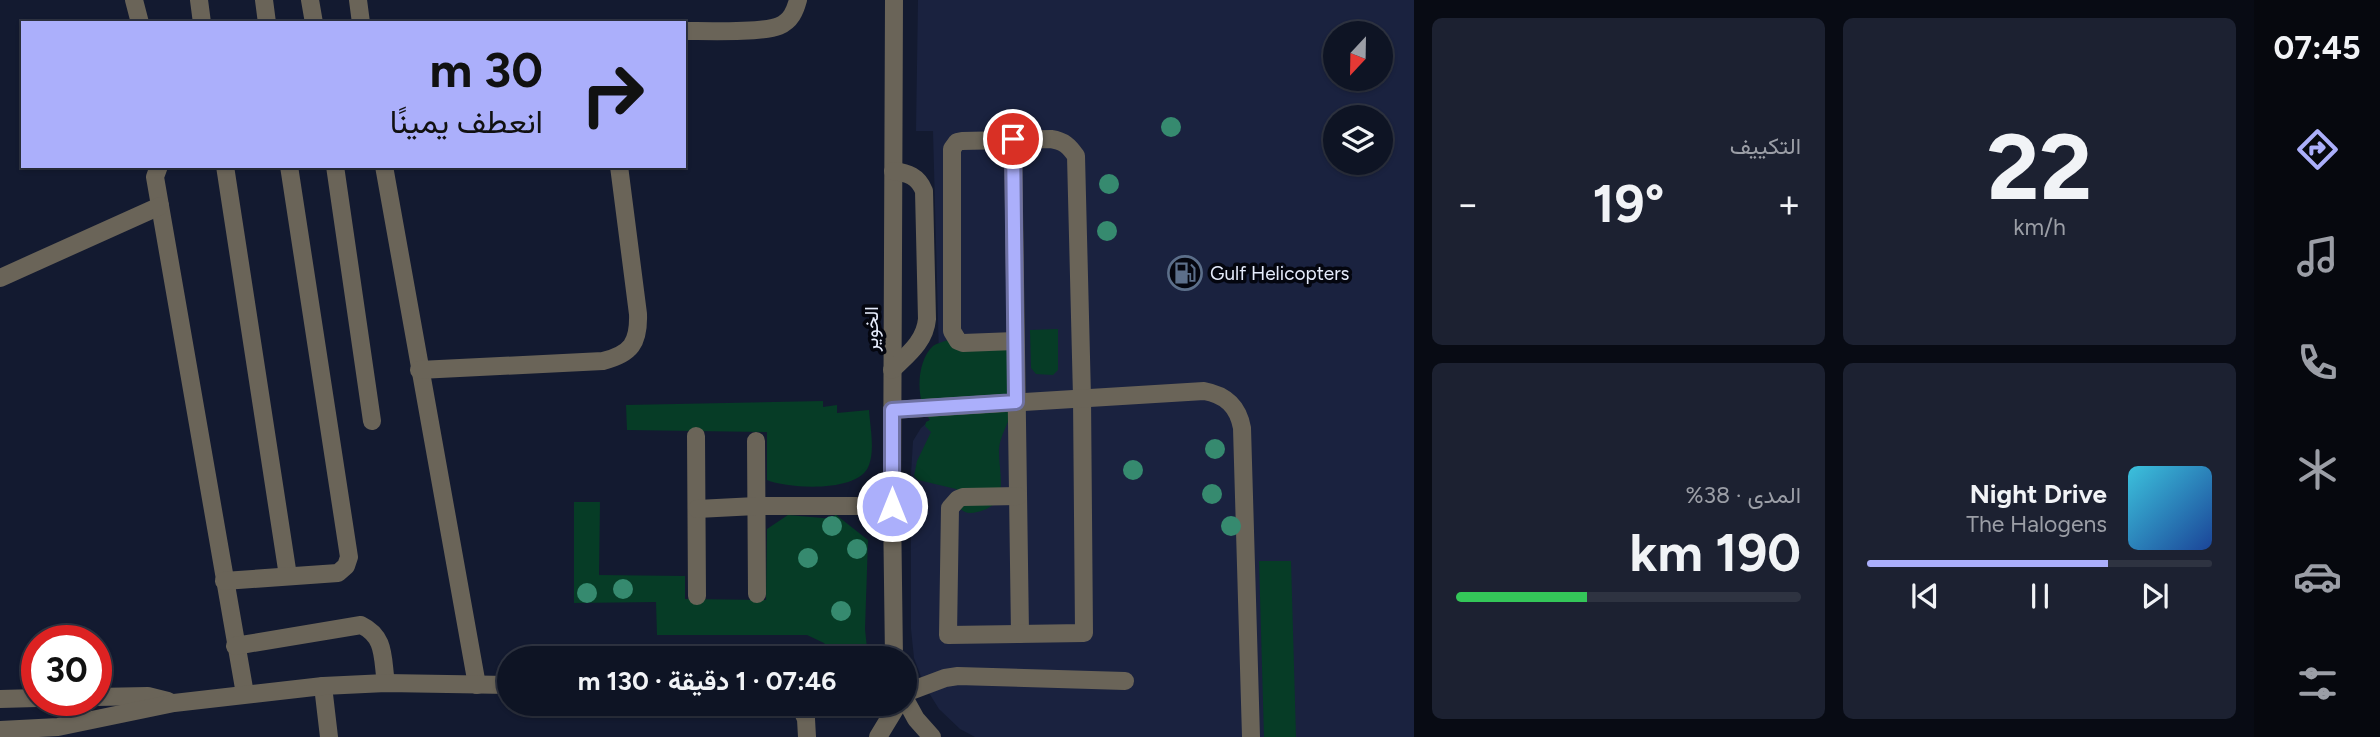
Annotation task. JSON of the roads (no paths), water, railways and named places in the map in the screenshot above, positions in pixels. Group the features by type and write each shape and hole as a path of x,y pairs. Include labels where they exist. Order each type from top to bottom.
{"street":[{"path":"134,0 139,21"},
{"path":"199,0 202,21"},
{"path":"264,0 267,21"},
{"path":"310,0 314,21"},
{"path":"358,0 361,21"},
{"path":"686,32 781,26 792,16 798,0"},
{"name":"الخوير","path":"894,0 894,646"},
{"path":"1013,139 1020,634"},
{"path":"1015,341 964,344 958,341 952,331 952,149 957,142 1051,139 1062,141 1076,156 1084,633 948,635 950,508 963,496 1018,496"},
{"path":"158,168 155,177 245,694"},
{"path":"225,168 288,576"},
{"path":"224,581 338,573 346,566 349,557 289,168"},
{"path":"335,168 372,421"},
{"path":"384,168 477,685"},
{"path":"419,370 603,361 620,357 632,346 639,330 638,314 619,168"},
{"path":"892,171 915,177 924,191 927,319 924,333 916,346 892,370"},
{"path":"0,278 160,206"},
{"path":"892,410 1204,391 1227,399 1240,418 1251,737"},
{"path":"696,436 696,596"},
{"path":"756,441 757,594"},
{"path":"696,509 892,506"},
{"path":"235,646 361,625 373,631 380,640 386,682"},
{"path":"917,688 958,676 1125,681"},
{"path":"0,730 58,727 174,703 323,686 386,682 497,685"},
{"path":"323,686 329,737"},
{"path":"112,697 148,696 174,703"},
{"path":"0,699 21,698"},
{"path":"805,716 807,737"},
{"path":"878,737 891,716"},
{"path":"914,716 932,737"}],"place":[{"name":"Gulf Helicopters","path":"1185,273"}]}
